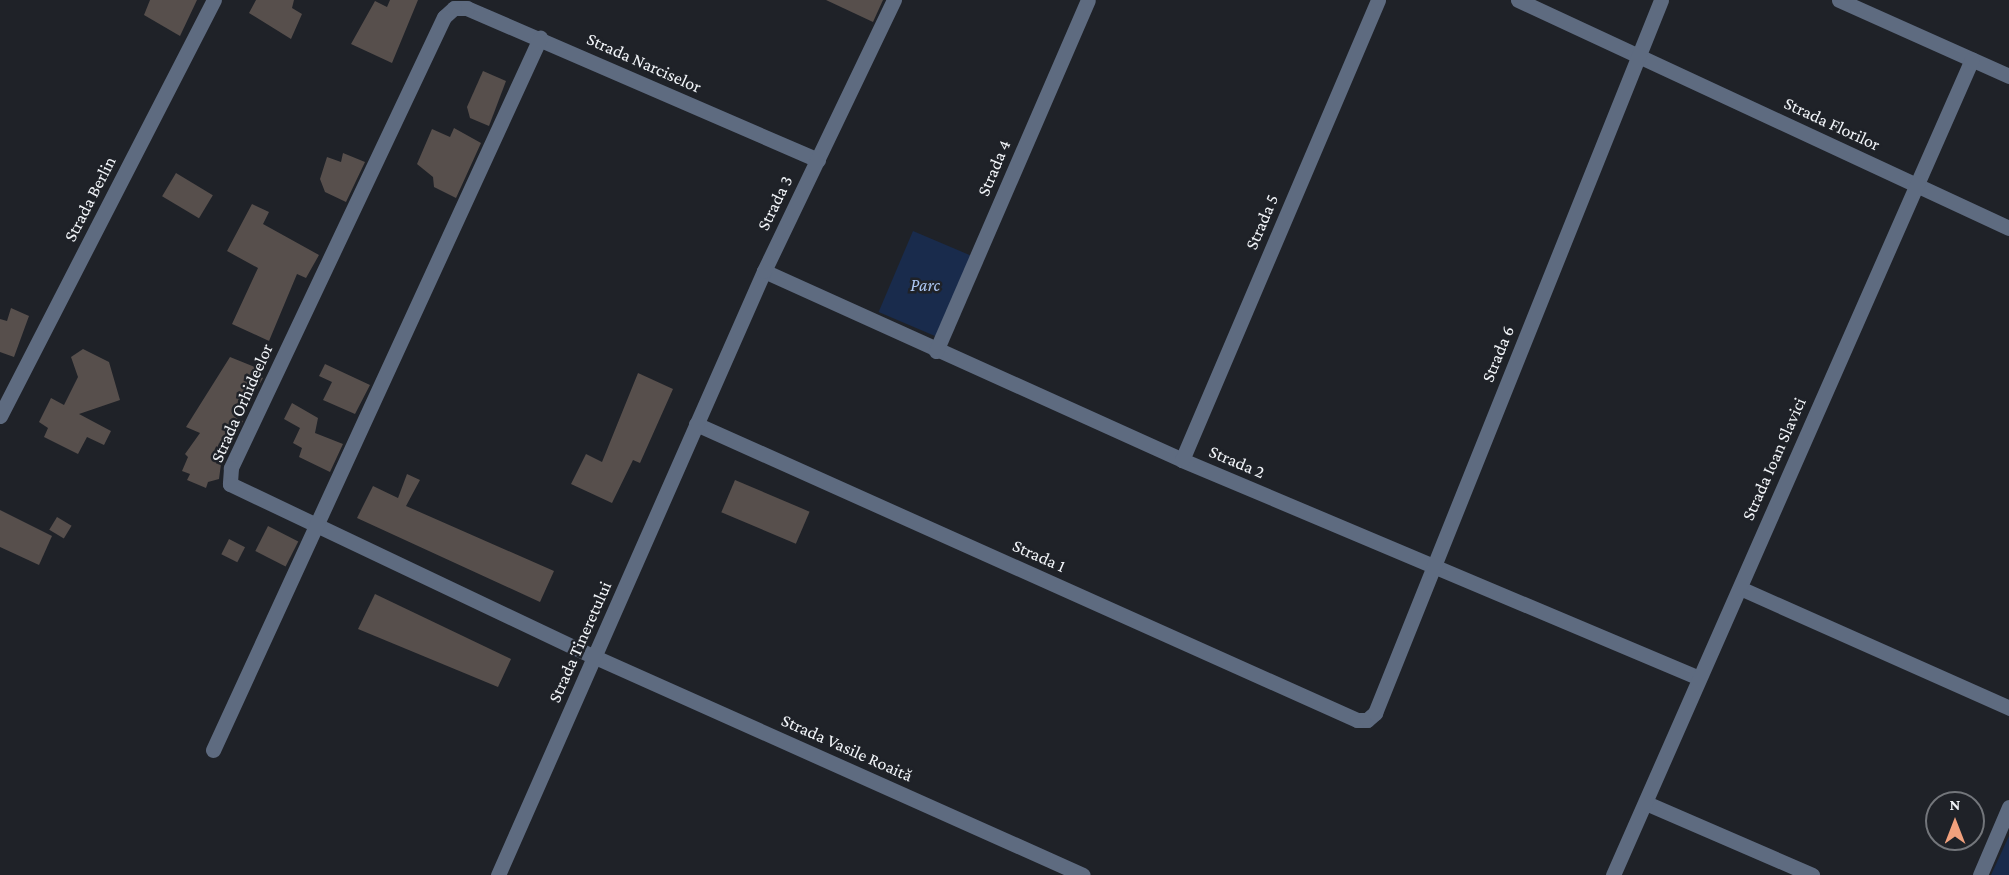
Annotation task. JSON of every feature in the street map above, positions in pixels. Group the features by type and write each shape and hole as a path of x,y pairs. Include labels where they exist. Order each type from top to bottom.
{"street":[{"name":"Strada Berlin","path":"0,417 214,0"},
{"name":"Strada 3","path":"696,424 764,271 894,0"},
{"name":"Strada 4","path":"936,351 1088,0"},
{"name":"Strada 5","path":"1182,460 1378,0"},
{"name":"Strada Florilor","path":"1518,0 2009,228"},
{"name":"Strada 6","path":"1367,720 1375,713 1660,0"},
{"path":"1839,0 2009,76"},
{"name":"Strada Narciselor","path":"454,8 467,8 540,38 818,160"},
{"name":"Strada Orhideelor","path":"454,8 444,17 231,468 230,484 238,491 595,657"},
{"path":"213,750 318,527 540,38"},
{"name":"Strada Ioan Slavici","path":"1613,875 1915,184 1972,59"},
{"name":"Strada 2","path":"764,271 936,351 1182,460 1433,568 1699,678"},
{"name":"Strada Tineretului","path":"498,875 696,424"},
{"name":"Strada 1","path":"696,424 1357,720 1367,720"},
{"path":"1740,588 2009,708"},
{"name":"Strada Vasile Roaită","path":"595,657 1083,875"},
{"path":"1646,803 1812,875"},
{"path":"1980,875 2009,807"}],"green space":[{"name":"Parc","path":"913,231 973,256 938,337 879,312"},
{"path":"2009,836 2009,875 1991,875"}],"building":[{"path":"150,0 197,0 180,36 144,15"},
{"path":"256,0 294,0 292,8 302,14 291,39 249,13"},
{"path":"390,0 418,0 392,63 351,44 375,1 387,7"},
{"path":"826,0 883,0 873,22"},
{"path":"483,71 506,81 489,126 470,118 467,107"},
{"path":"454,128 481,143 456,198 434,187 433,177 417,164 432,129 450,137"},
{"path":"343,153 365,162 346,202 325,192 320,179 327,157 341,162"},
{"path":"176,173 213,195 199,218 162,196"},
{"path":"252,204 269,212 263,224 319,255 306,278 297,274 269,341 232,324 258,268 227,251"},
{"path":"11,308 29,316 14,357 0,352 0,319 7,321"},
{"path":"83,349 109,362 120,400 79,414 111,431 104,445 87,437 78,454 44,437 48,428 39,422 51,398 64,405 78,377 71,357"},
{"path":"230,357 260,369 258,375 263,378 257,389 250,388 234,416 243,421 221,464 219,479 208,482 206,488 187,480 190,474 182,471 188,457 185,454 200,433 186,427"},
{"path":"325,364 370,385 355,414 323,400 332,382 319,376"},
{"path":"638,373 673,389 640,463 633,460 612,503 571,484 586,454 602,462"},
{"path":"292,403 318,418 315,433 343,444 330,472 299,457 302,448 293,443 300,428 284,419"},
{"path":"407,474 420,480 406,506 554,571 540,602 357,518 373,486 398,498"},
{"path":"735,480 810,512 796,544 721,512"},
{"path":"0,510 52,536 39,565 0,547"},
{"path":"57,517 72,526 64,539 49,530"},
{"path":"268,526 298,541 286,566 255,551"},
{"path":"229,539 245,547 237,562 221,554"},
{"path":"375,594 511,659 498,687 358,629"}]}
